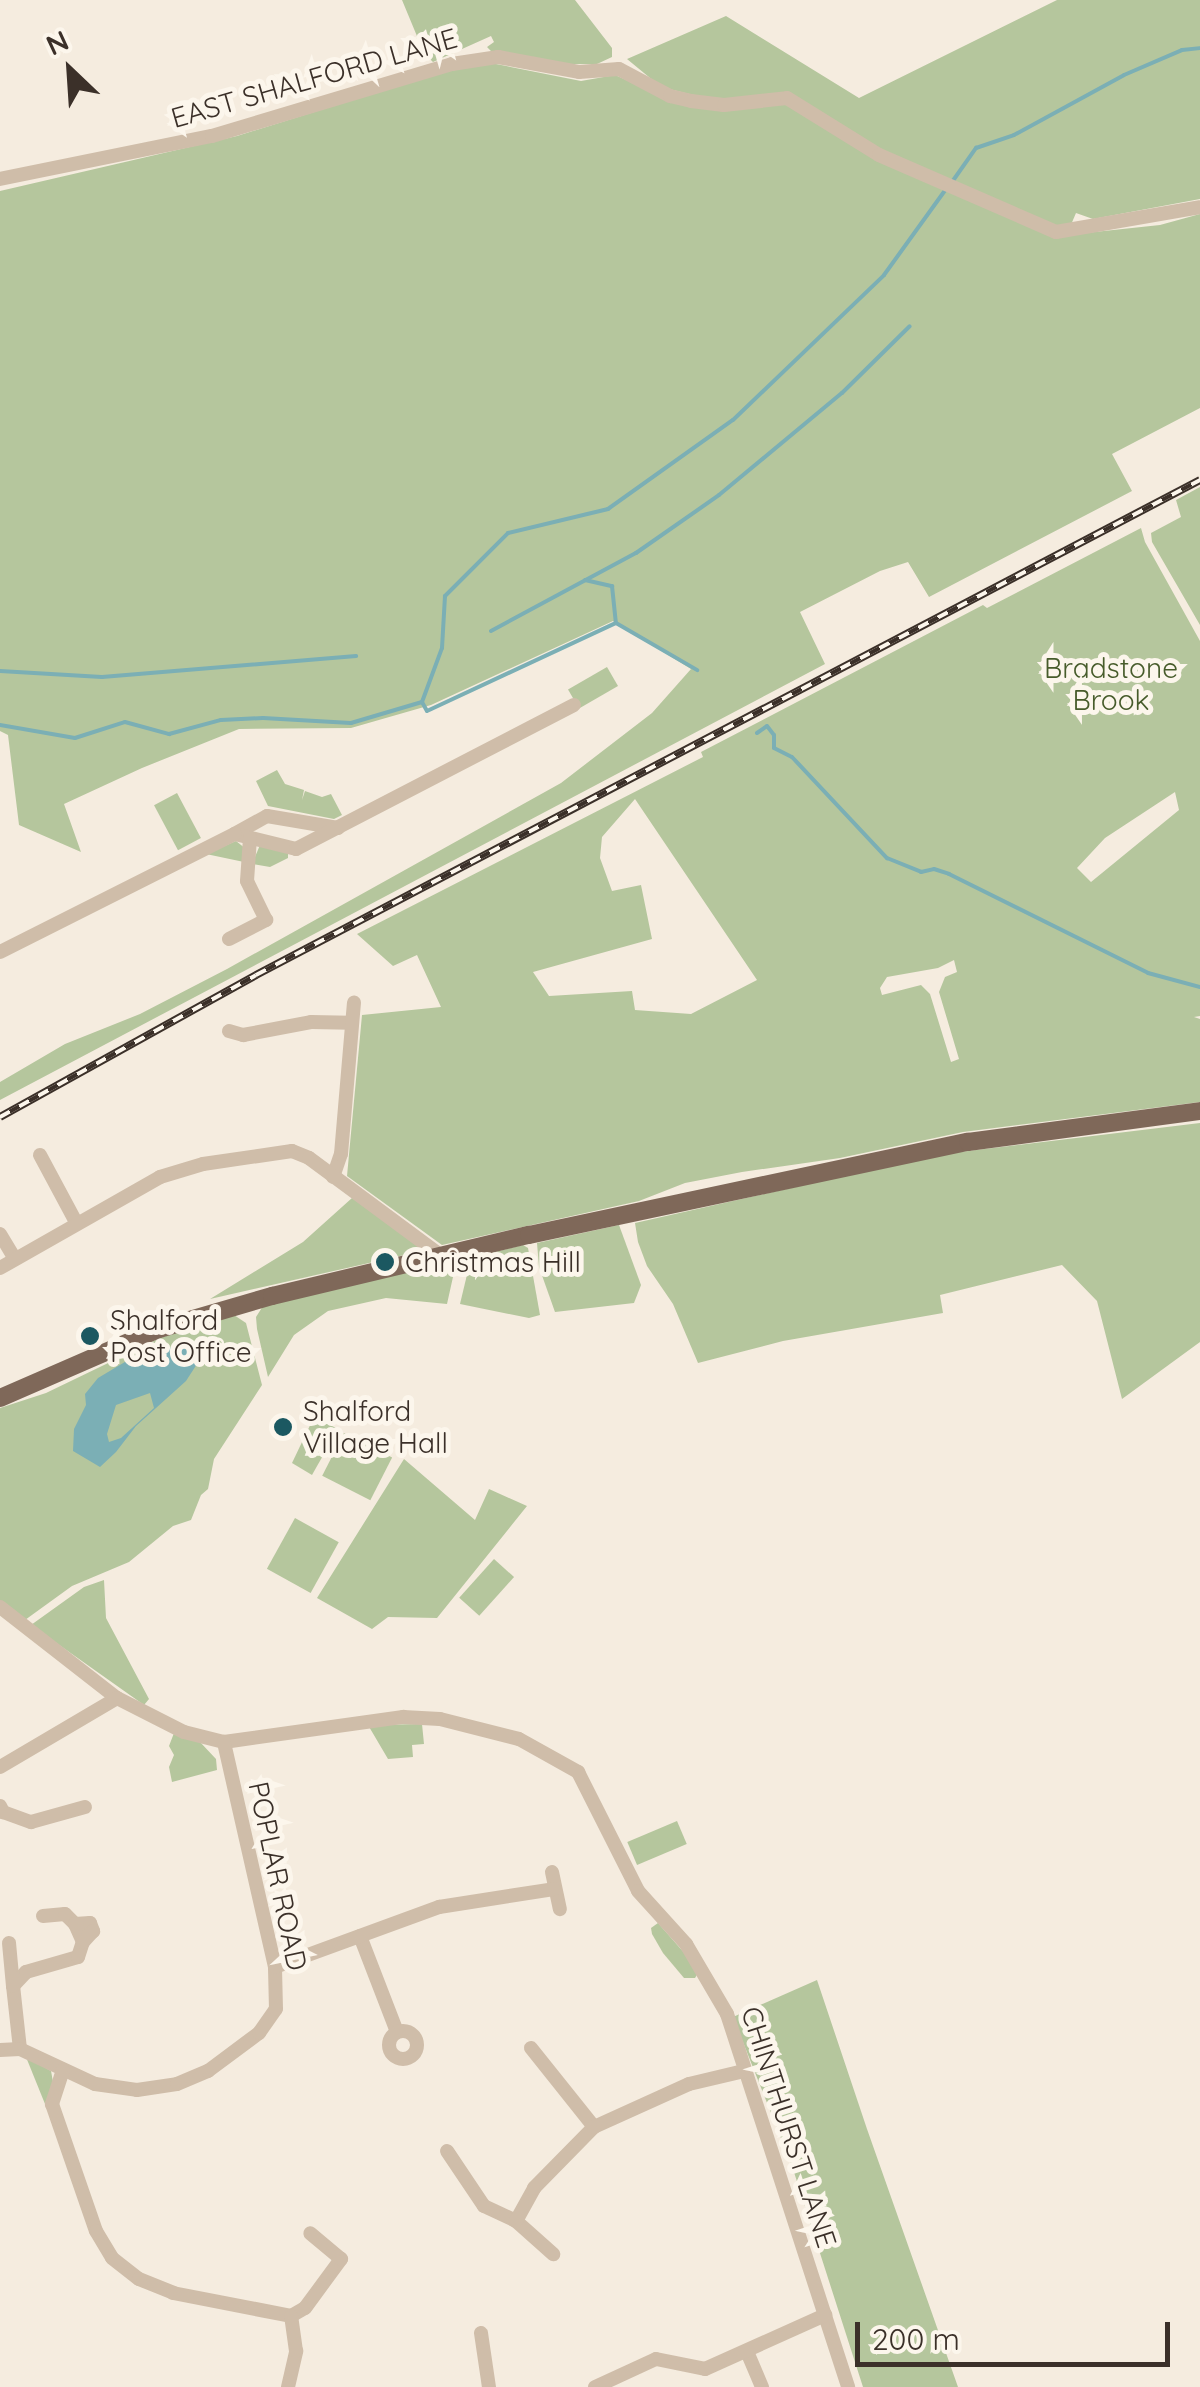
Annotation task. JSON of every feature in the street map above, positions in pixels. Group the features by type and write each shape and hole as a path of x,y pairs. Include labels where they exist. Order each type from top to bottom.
{"main road":[{"path":"0,1398 196,1316 443,1257 968,1142 1200,1111"}],"street":[{"name":"EAST SHALFORD LANE","path":"0,179 212,136 452,64 498,58 578,72 619,69 670,96 691,101 724,105 787,98 879,155 939,184 1064,233 1200,207"},
{"path":"242,836 296,849 574,705"},
{"path":"0,952 242,836 267,816 338,828"},
{"path":"228,938 266,920 247,881 242,836"},
{"path":"333,1177 340,1154 354,1003"},
{"path":"229,1031 248,1034 311,1022 350,1023"},
{"path":"0,1268 153,1180 221,1160 296,1152 443,1257"},
{"path":"40,1155 76,1222"},
{"path":"0,1234 16,1258"},
{"name":"CHINTHURST LANE","path":"0,1607 117,1698 184,1732 224,1742 416,1718 484,1728 554,1755 578,1772 638,1891 657,1917 686,1944 726,2014 848,2387"},
{"path":"0,1767 117,1698"},
{"name":"POPLAR ROAD","path":"0,2050 20,2049 96,2084 137,2090 177,2084 208,2071 259,2033 276,2009 275,1968 224,1742"},
{"path":"0,1806 31,1822 85,1806"},
{"path":"552,1872 560,1909"},
{"path":"275,1968 439,1906 554,1890"},
{"path":"13,1986 26,1972 78,1957 82,1942 75,1924 65,1914 43,1916"},
{"path":"360,1936 398,2032"},
{"path":"9,1942 20,2049"},
{"path":"532,2048 594,2127"},
{"path":"63,2070 52,2104 96,2231 112,2258 138,2280 173,2293 291,2316 306,2308 341,2258 310,2233"},
{"path":"516,2221 534,2188 594,2127 690,2084 744,2072"},
{"path":"447,2150 484,2206 516,2221 553,2254"},
{"path":"595,2387 656,2359 705,2369 748,2354 784,2330 825,2315"},
{"path":"288,2387 296,2351 291,2316"},
{"path":"481,2333 489,2387"},
{"path":"748,2354 762,2387"}],"green space":[{"path":"402,0 575,0 612,48 612,57 597,64 563,64 492,52 487,47 494,42 491,36 433,62 424,53"},
{"path":"1057,0 1200,0 1200,199 1093,219 1076,213 1070,227 1057,236 1160,225 1200,214 1200,408 1112,454 1132,491 929,597 908,562 880,571 800,612 825,664 0,1100 0,1082 65,1044 140,1014 227,969 561,783 652,713 691,669 613,621 431,705 351,728 239,729 142,768 64,804 81,852 19,825 8,735 0,731 0,191 237,136 439,73 491,63 581,81 615,75 640,86 717,101 661,87 627,59 726,16 859,98"},
{"path":"1200,487 1200,625 1152,542 1151,533 1181,517 1176,500"},
{"name":"Bradstone Brook","path":"1141,528 1200,641 1200,1016 1194,1017 1200,1019 1200,1102 963,1132 840,1158 742,1172 685,1183 639,1201 442,1245 347,1176 362,1015 441,1007 417,955 393,966 357,934 703,757 701,752 983,605 987,608","holes":["1175,792 1179,810 1091,882 1077,868 1105,838","635,799 757,980 691,1014 635,1010 632,991 549,996 533,972 652,939 641,885 612,891 600,858 602,837","954,960 957,972 945,977 939,992 959,1059 951,1062 930,994 921,985 882,995 880,988 887,977 938,968"]},
{"path":"607,667 618,686 579,709 568,690"},
{"path":"277,770 285,784 304,790 302,800 305,791 322,797 331,794 342,815 334,819 268,806 256,781"},
{"path":"177,793 201,838 178,850 154,805"},
{"path":"236,841 246,849 244,862 206,854"},
{"path":"260,845 288,851 288,858 270,867 252,864"},
{"path":"1200,1123 1200,1342 1122,1399 1097,1301 1062,1265 940,1295 943,1313 783,1341 698,1363 673,1304 647,1266 638,1242 635,1223 943,1154"},
{"path":"352,1198 421,1243 422,1251 210,1299 303,1242"},
{"path":"619,1225 641,1285 634,1303 555,1312 539,1267 537,1243"},
{"path":"523,1245 528,1248 540,1315 529,1318 460,1304 471,1258"},
{"path":"442,1264 455,1268 447,1304 386,1298 328,1311 294,1335 268,1377 256,1317 263,1306"},
{"path":"234,1315 246,1323 262,1385 214,1459 208,1489 201,1495 191,1520 173,1526 129,1562 72,1586 25,1620 0,1601 0,1408 46,1393 160,1338"},
{"path":"314,1417 338,1429 312,1475 292,1463"},
{"path":"344,1433 392,1458 370,1500 322,1476"},
{"path":"404,1459 475,1520 489,1489 527,1506 437,1618 388,1617 372,1629 317,1598"},
{"path":"295,1518 339,1542 311,1593 267,1569"},
{"path":"494,1559 514,1577 479,1616 459,1598"},
{"path":"104,1580 106,1618 149,1699 144,1705 31,1625 84,1587"},
{"path":"422,1724 424,1744 412,1745 413,1757 388,1759 368,1725"},
{"path":"174,1733 200,1742 216,1759 217,1770 172,1782 169,1767 174,1755 169,1746"},
{"path":"677,1821 687,1844 637,1865 627,1842"},
{"path":"658,1923 694,1964 698,1973 695,1978 684,1978 663,1953 651,1928"},
{"path":"817,1980 958,2387 863,2387 792,2166 733,2017"},
{"path":"26,2057 51,2071 53,2082 45,2104"}],"water":[{"path":"191,1344 197,1364 186,1381 136,1426 100,1467 73,1451 74,1429 86,1405 85,1394 98,1378 140,1353","holes":["150,1393 154,1408 121,1438 109,1442 107,1434 116,1405"]}],"waterway":[{"path":"952,182 976,148 1014,135 1124,75 1182,50 1200,48"},
{"path":"422,702 442,648 445,596 508,533 608,509 733,420 884,275 946,189"},
{"path":"491,631 636,553 719,495 842,393 910,326"},
{"path":"585,580 612,586 616,622"},
{"path":"422,702 427,711 616,623 697,670"},
{"path":"0,671 102,677 356,656"},
{"path":"0,725 75,738 125,722 169,734 221,720 351,723 422,702"},
{"path":"757,733 767,726 774,735 774,748 792,757 887,858 921,872 934,869 949,874 1148,973 1200,987"}],"railway":[{"path":"0,1117 256,975 1200,480"}],"place":[{"name":"Christmas Hill","path":"385,1262"},
{"name":"Shalford Post Office","path":"90,1336"},
{"name":"Shalford Village Hall","path":"283,1427"}]}
